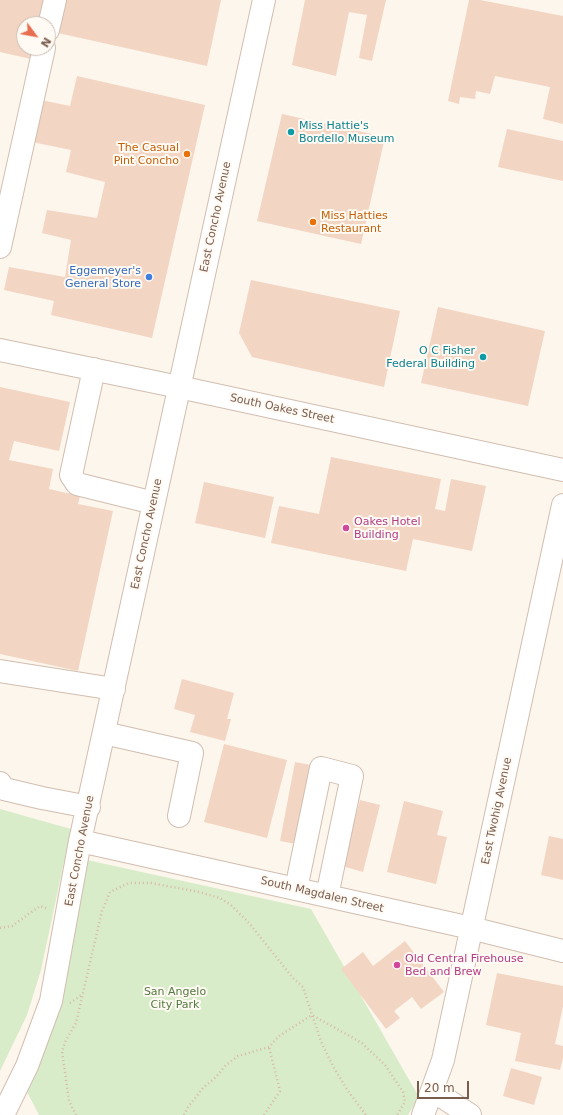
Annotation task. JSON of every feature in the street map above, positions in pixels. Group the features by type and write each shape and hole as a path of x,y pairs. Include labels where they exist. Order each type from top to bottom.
{"street":[{"path":"51,16 55,0"},
{"name":"East Concho Avenue","path":"3,1115 27,1066 51,1001 68,915 80,841 89,807 264,0"},
{"path":"0,247 42,56"},
{"name":"South Oakes Street","path":"0,350 563,470"},
{"path":"94,370 71,475 77,484 154,503"},
{"name":"East Twohig Avenue","path":"423,1115 443,1060 563,505"},
{"path":"0,671 114,689"},
{"path":"104,733 192,753 179,816"},
{"path":"296,889 321,768 352,776 327,896"},
{"path":"0,783 4,788 89,807"},
{"name":"South Magdalen Street","path":"80,841 472,928 563,951"},
{"path":"432,1090 470,1115"}],"path":[{"path":"76,1115 69,1101 62,1052 66,1040 76,1022 102,911 110,892 130,883 151,883 199,892 220,898 231,905 249,923 293,978 303,987 322,1044 348,1092 366,1115"},
{"path":"0,928 12,926 40,906 68,915"},
{"path":"184,1115 188,1107 203,1088 229,1063 238,1056 269,1047 279,1036 312,1015"},
{"path":"312,1015 362,1043 384,1065 404,1092 404,1102 397,1115"},
{"path":"264,1115 280,1091 269,1047"}],"green space":[{"path":"0,809 71,829 41,970 27,1015 0,1071"},
{"name":"San Angelo City Park","path":"87,860 311,909 419,1097 408,1115 39,1115 25,1088"}],"building":[{"path":"0,0 47,0 44,16 16,16 16,56 0,52"},
{"path":"65,0 221,0 207,66 58,33"},
{"path":"305,0 386,0 372,61 359,58 367,15 349,12 336,76 292,65"},
{"path":"469,0 480,0 563,16 563,124 543,119 550,87 495,76 490,94 476,91 475,99 460,97 459,104 448,101"},
{"path":"18,56 36,56 35,60"},
{"path":"77,76 205,105 152,338 51,315 54,301 4,290 9,267 65,277 71,240 42,233 47,210 97,218 105,182 66,172 71,150 32,142 41,100 70,106"},
{"path":"282,114 385,137 361,244 257,221"},
{"path":"507,129 563,141 563,181 498,167"},
{"path":"251,280 400,311 384,387 252,357 239,333"},
{"name":"O C Fisher Federal Building","path":"438,307 545,331 528,406 421,383"},
{"path":"0,387 70,402 59,451 14,441 9,460 53,469 49,489 80,496 78,504 113,511 78,671 0,654"},
{"path":"331,457 441,479 435,509 445,511 451,479 486,486 472,551 413,539 406,571 271,543 279,506 319,514"},
{"path":"204,482 274,497 265,538 195,523"},
{"path":"182,679 234,693 227,719 231,719 225,741 190,732 195,715 174,709"},
{"path":"224,744 287,760 267,838 204,822"},
{"path":"295,762 311,765 296,844 280,841"},
{"path":"360,800 380,805 363,872 342,866"},
{"path":"404,801 443,811 437,835 447,837 436,884 387,872"},
{"path":"549,836 563,839 563,880 541,875"},
{"path":"405,941 444,992 421,1009 412,997 394,1011 400,1018 386,1029 341,969 363,952 373,966"},
{"path":"497,973 563,986 563,1006 555,1044 563,1046 563,1058 560,1070 515,1061 521,1033 486,1025"},
{"path":"511,1068 542,1077 534,1105 503,1096"}],"place":[{"name":"Miss Hattie's Bordello Museum","path":"291,132"},
{"name":"The Casual Pint Concho","path":"187,154"},
{"name":"Miss Hatties Restaurant","path":"313,222"},
{"name":"Eggemeyer's General Store","path":"149,277"},
{"name":"O C Fisher Federal Building","path":"483,357"},
{"name":"Oakes Hotel Building","path":"346,528"},
{"name":"Old Central Firehouse Bed and Brew","path":"397,965"}]}
